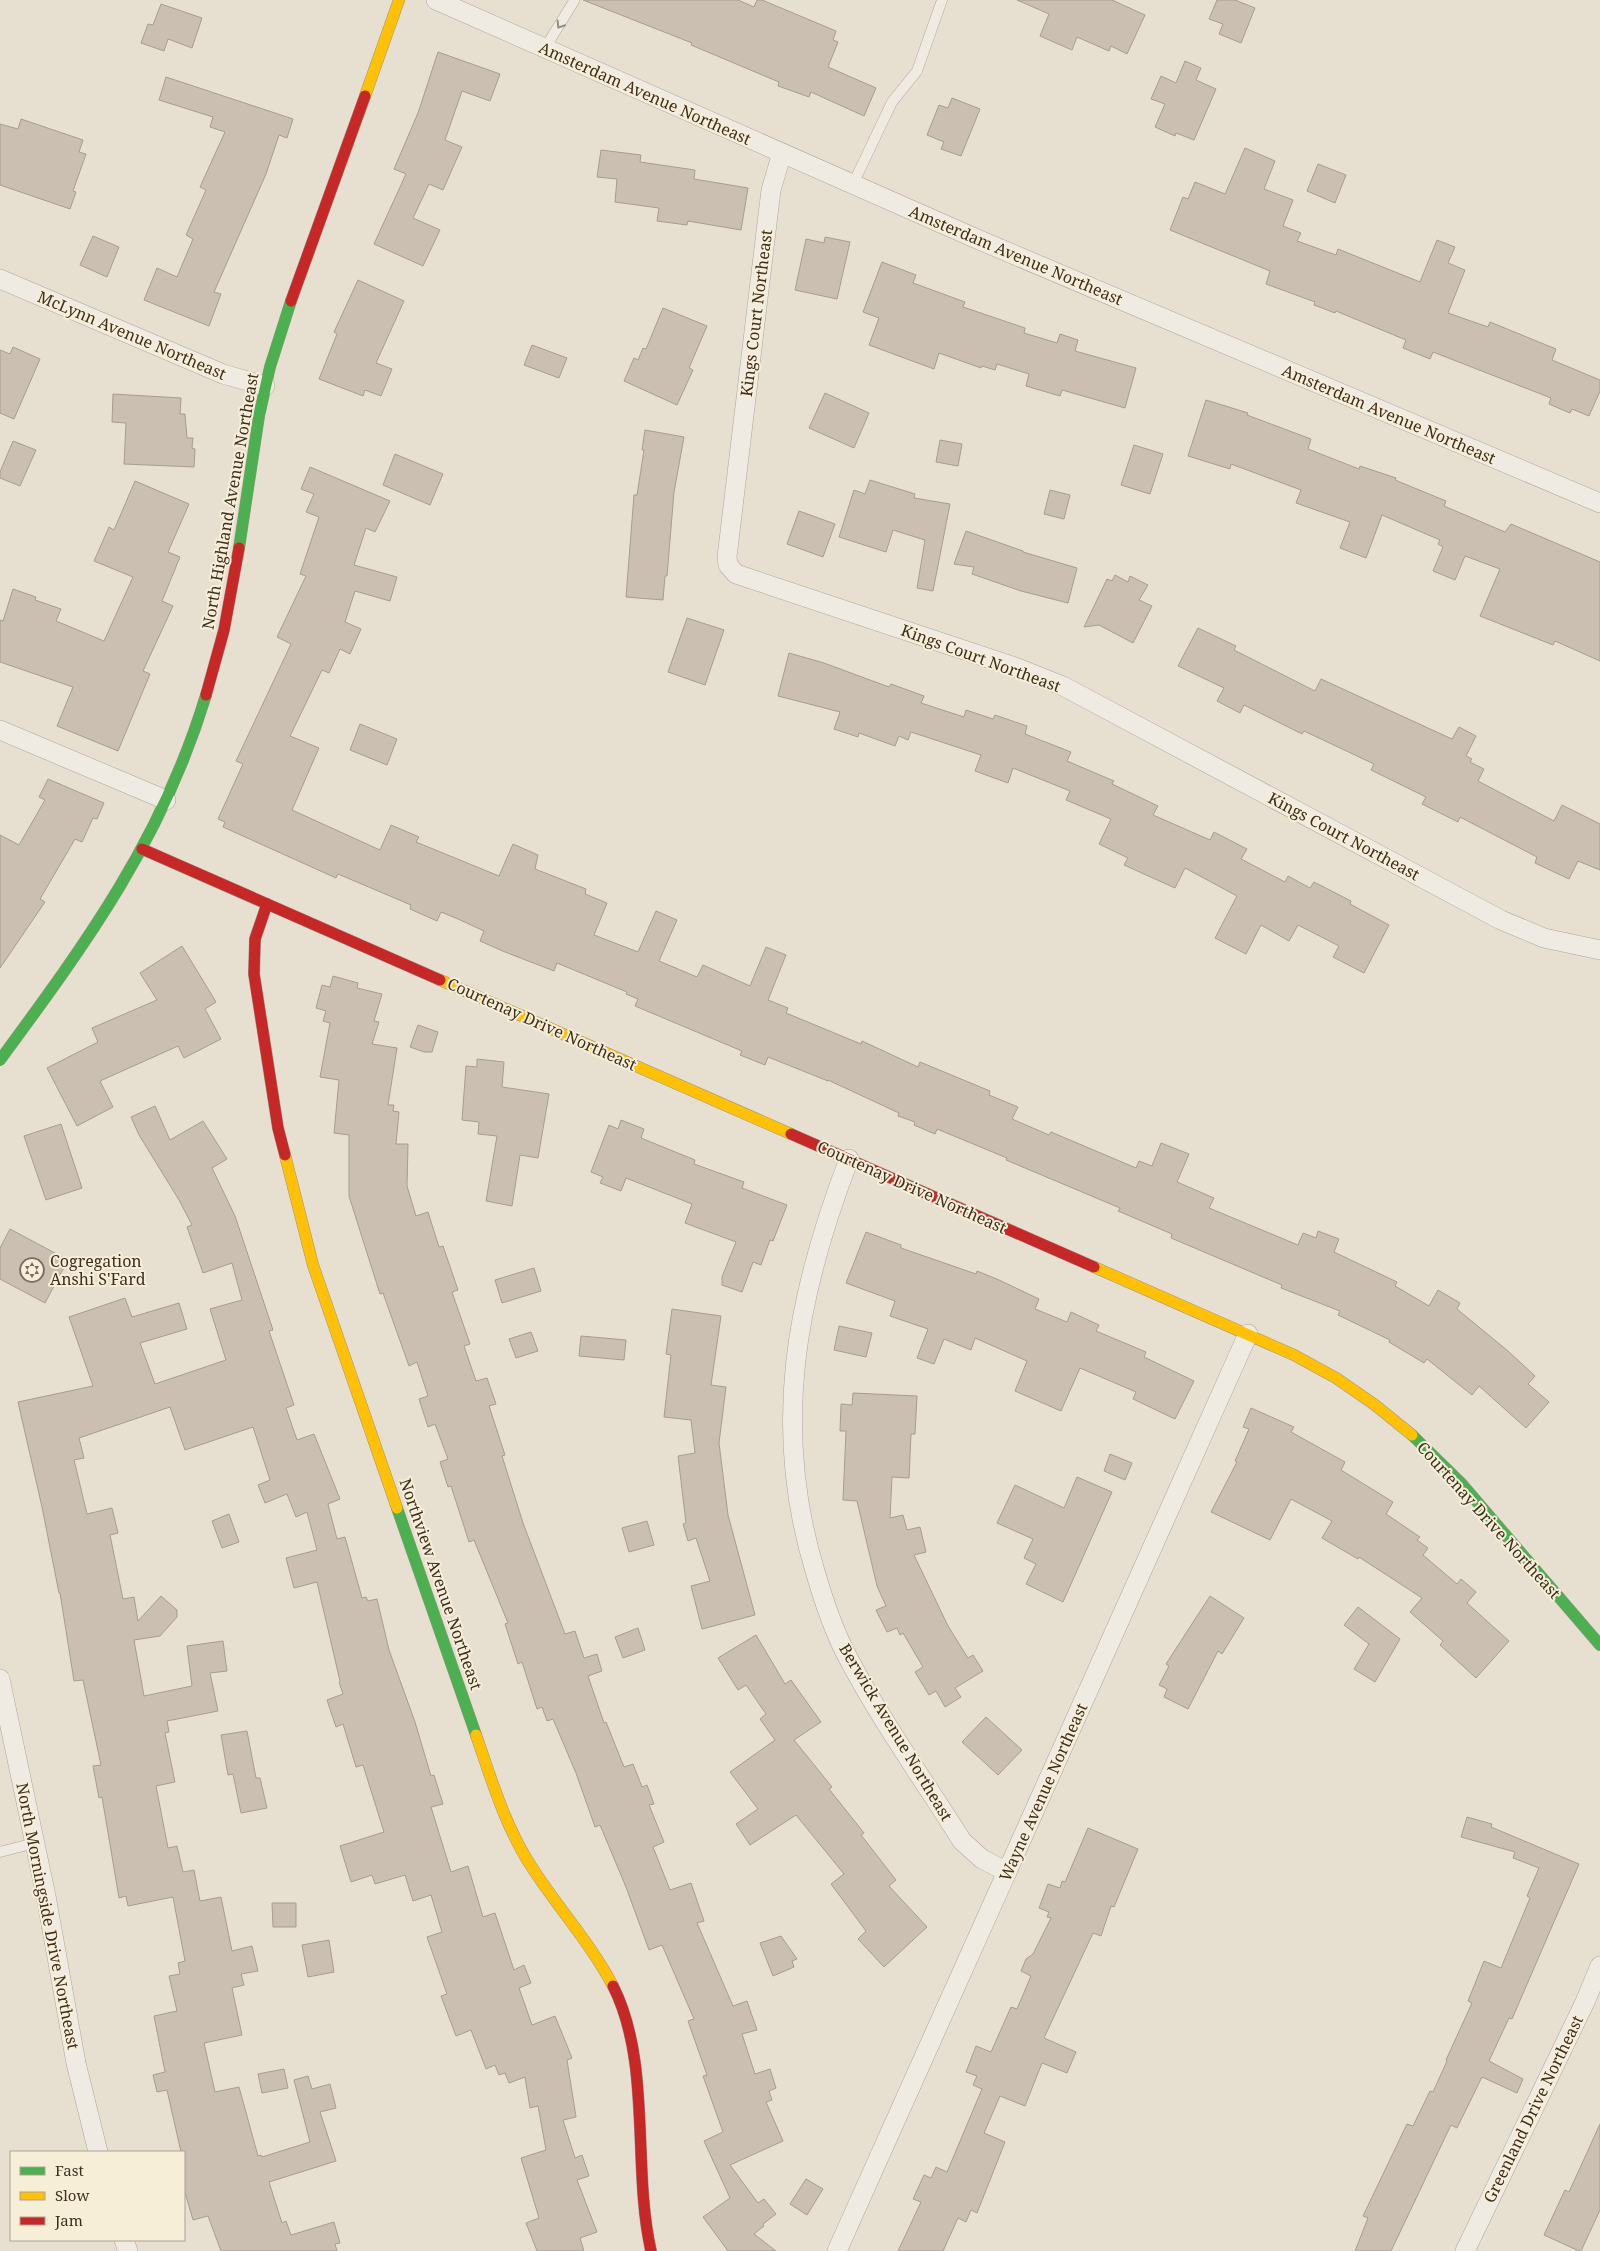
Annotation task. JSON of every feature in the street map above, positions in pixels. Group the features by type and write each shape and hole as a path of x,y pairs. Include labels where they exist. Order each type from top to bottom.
{"street":[{"name":"North Highland Avenue Northeast","path":"0,1060 77,955 111,903 142,849 166,800 199,716 224,630 241,550 252,452 265,386 288,309 399,0"},
{"name":"Amsterdam Avenue Northeast","path":"436,0 995,247 1600,503"},
{"name":"Kings Court Northeast","path":"782,153 771,190 726,557 728,565 736,574 1015,667 1063,686 1501,920 1544,938 1600,950"},
{"name":"McLynn Avenue Northeast","path":"0,279 223,374 265,386"},
{"path":"0,730 166,800"},
{"name":"Courtenay Drive Northeast","path":"142,849 1294,1355 1336,1378 1375,1405 1412,1435 1461,1483 1600,1645"},
{"name":"Northview Avenue Northeast","path":"267,904 255,939 254,974 278,1128 313,1265 501,1808 532,1868 600,1961 623,2006 635,2058 644,2220 651,2251"},
{"name":"Berwick Avenue Northeast","path":"849,1159 833,1200 808,1288 795,1358 791,1402 792,1446 796,1490 804,1534 827,1610 845,1651 866,1690 962,1841 982,1859 1007,1872"},
{"name":"Wayne Avenue Northeast","path":"837,2251 1248,1334"},
{"name":"North Morningside Drive Northeast","path":"0,1679 35,1842 76,2063 98,2151"},
{"name":"Greenland Drive Northeast","path":"1465,2251 1585,2002 1600,1966"}],"lane":[{"path":"853,184 892,102 917,71 942,0"},
{"path":"545,48 574,1"},
{"path":"0,1852 35,1842"}],"building":[{"path":"583,0 738,0 754,7 757,0 762,0 836,31 833,40 838,42 828,67 876,88 864,116 811,92 809,97 778,86 779,82 691,45 692,43"},
{"path":"1017,0 1112,0 1145,15 1127,54 1111,46 1109,51 1077,37 1072,50 1040,36 1049,14"},
{"path":"1217,0 1235,0 1255,8 1241,43 1219,34 1223,24 1209,19"},
{"path":"161,4 202,18 192,48 168,39 164,51 141,43 148,24 153,25"},
{"path":"438,52 500,74 490,101 462,91 445,140 462,147 443,190 429,184 413,218 440,230 423,266 374,244 406,174 394,169 418,113"},
{"path":"1185,61 1201,68 1196,80 1216,89 1194,140 1176,133 1175,136 1155,127 1165,104 1151,99 1161,76 1176,83"},
{"path":"166,77 293,119 287,138 279,135 266,174 214,292 221,294 209,326 144,300 157,268 177,277 193,239 186,235 206,190 200,187 225,132 210,127 213,117 159,100"},
{"path":"952,98 980,109 961,156 941,149 944,142 927,135 939,105 948,108"},
{"path":"21,119 83,140 79,152 86,154 73,191 76,192 70,209 0,185 0,124 18,129"},
{"path":"1245,148 1275,161 1264,189 1293,200 1283,226 1301,233 1297,241 1336,255 1338,249 1420,282 1437,240 1455,247 1448,263 1465,270 1448,313 1488,327 1490,322 1556,349 1552,360 1600,380 1600,391 1589,416 1572,409 1570,413 1549,404 1551,398 1433,352 1430,359 1403,348 1406,340 1336,311 1335,313 1314,305 1315,302 1266,284 1270,271 1170,230 1183,197 1188,199 1195,182 1225,194"},
{"path":"601,150 641,155 640,162 695,170 694,179 748,188 741,230 688,221 687,225 657,221 659,208 615,202 617,179 597,177"},
{"path":"1318,164 1346,175 1335,203 1307,191"},
{"path":"93,236 119,247 107,277 80,265"},
{"path":"825,237 850,242 837,299 795,290 806,239 824,243"},
{"path":"882,262 916,275 913,283 965,302 963,307 1025,328 1024,333 1057,343 1060,334 1078,340 1075,351 1136,368 1125,408 1062,390 1060,396 1026,386 1029,374 997,364 995,370 982,366 981,368 939,353 934,369 869,345 879,318 863,312"},
{"path":"358,280 404,301 376,363 392,369 381,396 365,390 363,396 319,379 337,334 334,332"},
{"path":"663,308 707,326 689,368 693,370 677,405 624,381 634,358 638,360 643,348 646,349"},
{"path":"532,345 567,358 559,378 524,365"},
{"path":"13,347 40,359 14,419 0,413 0,350 10,354"},
{"path":"825,393 869,413 854,448 809,428"},
{"path":"113,394 181,398 180,414 185,414 187,438 193,438 192,448 195,449 194,467 124,464 126,423 112,422"},
{"path":"1206,400 1248,413 1247,415 1311,439 1308,449 1359,469 1360,466 1396,478 1395,480 1446,501 1444,506 1505,532 1511,524 1600,562 1600,661 1555,641 1553,645 1480,616 1500,569 1465,556 1455,580 1433,571 1443,547 1438,544 1440,540 1382,515 1366,558 1340,548 1350,522 1296,503 1301,490 1231,464 1230,469 1188,456"},
{"path":"645,430 684,437 674,492 667,576 665,576 663,600 626,597 634,495 637,495"},
{"path":"940,440 962,444 958,466 936,462"},
{"path":"13,441 36,450 20,486 0,478 0,472"},
{"path":"1134,445 1163,454 1150,494 1121,485"},
{"path":"395,454 443,474 430,505 383,485"},
{"path":"310,467 390,501 375,532 366,528 354,565 397,577 390,601 355,591 345,622 361,629 350,654 340,649 329,673 322,670 290,736 319,748 292,810 380,850 391,825 419,837 416,842 499,876 513,844 538,855 535,869 586,889 585,894 607,903 594,935 638,952 656,911 677,920 659,961 697,977 703,965 750,986 766,947 786,955 768,1000 788,1008 786,1013 861,1044 862,1041 918,1067 920,1062 990,1091 989,1095 1018,1107 1012,1119 1049,1135 1051,1132 1136,1168 1139,1161 1152,1166 1161,1143 1189,1154 1177,1182 1214,1198 1209,1208 1298,1245 1303,1233 1316,1238 1318,1231 1339,1239 1334,1252 1397,1282 1395,1286 1429,1306 1438,1290 1460,1303 1457,1309 1535,1376 1528,1384 1549,1402 1526,1428 1479,1386 1472,1395 1427,1359 1424,1363 1389,1342 1390,1340 1338,1315 1340,1311 1281,1288 1282,1285 1171,1238 1172,1234 1118,1211 1120,1208 937,1129 935,1134 914,1125 915,1122 898,1116 899,1113 828,1080 768,1057 765,1065 740,1055 742,1051 635,1006 638,999 626,994 627,992 557,963 554,971 505,952 480,941 484,931 458,919 441,912 437,921 410,909 411,905 338,874 336,878 223,827 225,822 218,819 243,764 236,761 291,644 277,637 306,576 300,574 319,517 306,512 314,494 301,489"},
{"path":"870,480 915,494 914,498 950,504 933,591 917,588 925,540 893,530 886,552 839,537 854,490 865,494"},
{"path":"135,481 189,504 168,552 180,557 162,601 173,606 143,671 150,674 118,751 57,726 73,687 0,662 0,620 3,621 13,589 36,597 35,600 61,609 56,621 104,641 133,577 94,561 109,527 114,530"},
{"path":"1050,490 1070,495 1064,519 1044,514"},
{"path":"799,511 835,524 823,557 787,544"},
{"path":"966,531 1023,552 1077,568 1068,603 1021,591 972,574 974,567 954,564"},
{"path":"1115,575 1128,582 1130,576 1148,585 1139,600 1152,606 1133,643 1099,625 1084,627 1107,579 1112,581"},
{"path":"687,618 724,630 705,685 668,672"},
{"path":"1198,628 1236,646 1234,650 1315,691 1321,679 1452,739 1459,727 1476,736 1466,756 1472,759 1470,762 1484,769 1478,781 1554,821 1562,805 1600,824 1600,870 1578,861 1569,879 1535,863 1537,857 1460,817 1458,822 1422,804 1426,797 1371,770 1374,764 1304,731 1302,734 1244,705 1240,713 1217,701 1224,688 1178,666"},
{"path":"789,653 824,663 889,687 891,684 924,696 921,703 964,717 966,710 993,719 995,715 1027,726 1025,734 1071,752 1067,761 1114,781 1112,784 1158,806 1153,815 1210,840 1214,832 1247,849 1241,859 1285,882 1288,876 1310,888 1314,882 1351,901 1350,904 1389,925 1364,973 1333,957 1339,946 1298,925 1289,941 1261,925 1246,954 1215,938 1237,896 1185,868 1175,888 1124,865 1128,858 1099,844 1111,819 1066,800 1070,791 1013,768 1008,783 975,771 981,755 911,732 908,740 899,736 895,746 859,733 858,737 834,729 840,712 778,696"},
{"path":"360,724 397,739 387,765 350,750"},
{"path":"48,779 104,803 97,819 93,818 82,842 75,839 40,899 45,902 0,968 0,835 19,845 45,800 39,797"},
{"path":"182,946 216,1002 205,1009 221,1039 184,1058 178,1046 100,1081 113,1107 77,1126 47,1068 98,1042 92,1028 157,1000 140,973"},
{"path":"333,976 358,983 357,988 382,994 374,1021 379,1022 372,1044 397,1048 388,1105 394,1105 393,1111 399,1112 396,1144 408,1144 407,1186 416,1216 428,1212 439,1247 443,1246 458,1290 452,1292 470,1344 464,1346 476,1381 487,1378 496,1404 489,1406 505,1455 502,1456 523,1523 565,1634 575,1631 584,1658 597,1654 602,1671 588,1676 604,1723 606,1722 624,1767 633,1764 642,1787 647,1785 654,1804 649,1805 664,1842 653,1847 670,1890 691,1883 704,1921 697,1923 733,2006 747,2001 757,2030 742,2034 755,2074 770,2069 776,2088 769,2091 772,2100 766,2102 783,2141 730,2165 758,2203 764,2199 776,2214 754,2234 776,2251 728,2251 703,2217 730,2198 704,2141 723,2132 703,2076 707,2075 688,2021 694,2019 662,1945 649,1950 626,1887 600,1825 595,1827 576,1773 553,1719 547,1721 542,1707 537,1709 522,1662 518,1664 505,1624 508,1623 474,1540 469,1542 451,1486 448,1487 440,1462 448,1459 435,1424 428,1427 419,1399 428,1396 417,1362 409,1366 383,1293 380,1294 349,1196 349,1135 334,1133 339,1080 320,1077 330,1023 323,1021 326,1011 316,1008 322,985 330,987"},
{"path":"418,1025 438,1032 432,1052 424,1052 410,1047"},
{"path":"477,1059 504,1062 502,1087 549,1094 538,1158 520,1155 512,1206 486,1201 497,1136 478,1134 479,1122 462,1120 466,1066 477,1067"},
{"path":"155,1106 170,1140 203,1121 227,1159 212,1168 235,1216 273,1330 269,1331 294,1405 286,1408 297,1440 314,1434 340,1499 328,1504 337,1539 345,1537 362,1598 366,1597 368,1601 377,1599 389,1650 415,1722 431,1776 434,1775 443,1804 431,1807 451,1872 468,1866 483,1917 495,1913 514,1970 524,1965 531,1983 519,1988 532,2025 555,2016 572,2058 567,2060 576,2117 563,2120 575,2158 582,2155 589,2176 577,2180 597,2232 580,2238 584,2251 537,2251 526,2223 539,2218 521,2158 546,2150 538,2106 530,2108 525,2077 509,2083 505,2073 499,2075 495,2065 486,2069 471,2030 456,2036 441,1996 447,1994 427,1937 442,1932 431,1895 413,1901 405,1875 375,1884 372,1875 351,1882 340,1846 384,1832 363,1765 356,1767 343,1724 336,1727 327,1700 343,1694 317,1582 294,1588 286,1558 317,1550 307,1512 296,1517 287,1494 265,1503 258,1485 270,1480 253,1427 185,1450 170,1407 79,1438 84,1458 74,1460 87,1514 112,1508 118,1533 110,1535 123,1599 134,1597 138,1621 161,1596 177,1610 177,1617 160,1636 134,1640 144,1696 192,1686 187,1646 223,1641 227,1671 210,1673 218,1711 167,1721 169,1732 165,1733 175,1782 156,1786 168,1848 177,1846 183,1872 194,1870 200,1901 221,1897 232,1951 252,1946 258,1971 241,1974 244,1985 232,1988 242,2035 204,2043 215,2092 239,2087 258,2156 261,2155 262,2157 310,2142 294,2080 308,2076 312,2089 330,2084 336,2108 320,2112 336,2161 269,2182 282,2223 286,2221 291,2235 334,2222 340,2243 335,2244 337,2251 221,2251 208,2216 193,2220 185,2192 185,2151 181,2151 167,2090 157,2092 153,2075 165,2072 154,2016 177,2011 169,1976 180,1974 178,1963 185,1961 173,1897 128,1906 126,1896 119,1898 102,1797 99,1798 93,1766 101,1765 83,1680 74,1681 60,1593 18,1402 93,1386 69,1317 125,1298 132,1317 179,1303 187,1329 140,1343 155,1384 226,1360 210,1309 242,1300 232,1263 203,1273 187,1227 192,1225 139,1135 131,1117"},
{"path":"621,1120 644,1129 641,1138 695,1160 694,1164 744,1182 742,1188 787,1205 773,1241 770,1240 761,1265 753,1262 742,1292 722,1285 722,1277 736,1242 685,1223 692,1204 626,1178 621,1191 600,1183 603,1177 591,1172 609,1125 618,1129"},
{"path":"61,1124 82,1188 46,1200 24,1136"},
{"name":"Cogregation Anshi S'Fard","path":"10,1229 68,1260 45,1303 0,1279 0,1248"},
{"path":"866,1232 901,1245 901,1248 976,1274 977,1271 999,1280 1039,1299 1035,1309 1067,1322 1071,1312 1099,1325 1096,1331 1146,1352 1144,1357 1194,1381 1175,1419 1133,1399 1136,1392 1080,1368 1061,1411 1015,1391 1027,1361 975,1338 971,1350 944,1339 934,1364 917,1358 928,1329 890,1316 895,1301 846,1283"},
{"path":"534,1268 541,1291 502,1303 495,1280"},
{"path":"672,1309 721,1316 711,1385 726,1387 719,1443 728,1515 755,1615 702,1629 691,1586 710,1581 696,1538 688,1541 683,1524 686,1523 678,1456 695,1453 691,1420 664,1417 671,1355 666,1354"},
{"path":"839,1326 872,1333 866,1357 834,1350"},
{"path":"531,1332 538,1351 516,1358 509,1339"},
{"path":"581,1336 626,1340 624,1360 579,1356"},
{"path":"853,1393 917,1396 915,1434 911,1434 909,1478 892,1477 890,1518 903,1515 907,1530 920,1527 926,1552 914,1555 948,1626 968,1658 973,1655 983,1671 955,1688 961,1697 945,1707 936,1691 929,1695 915,1672 923,1667 903,1633 900,1635 897,1628 887,1632 876,1610 886,1606 877,1586 857,1501 843,1500 846,1431 840,1431 841,1404 852,1405"},
{"path":"1251,1408 1294,1427 1291,1432 1345,1462 1341,1470 1393,1502 1386,1514 1420,1537 1417,1540 1428,1548 1423,1555 1457,1584 1461,1579 1476,1592 1467,1603 1509,1641 1476,1678 1440,1645 1443,1641 1410,1612 1422,1598 1359,1557 1358,1559 1322,1538 1332,1521 1291,1499 1270,1540 1211,1512 1237,1462 1235,1461 1249,1429 1243,1427"},
{"path":"1110,1454 1132,1463 1125,1480 1104,1471"},
{"path":"1077,1477 1112,1492 1063,1602 1026,1584 1036,1564 1024,1558 1033,1539 997,1523 1015,1485 1064,1508"},
{"path":"229,1514 239,1542 222,1548 212,1521"},
{"path":"647,1521 654,1545 629,1552 622,1528"},
{"path":"1210,1596 1244,1618 1222,1654 1218,1651 1188,1709 1164,1697 1167,1689 1159,1685 1169,1666 1166,1664"},
{"path":"1358,1607 1400,1639 1375,1682 1354,1669 1369,1644 1344,1625"},
{"path":"638,1628 645,1650 623,1658 615,1637"},
{"path":"756,1635 785,1684 791,1680 821,1722 794,1740 832,1787 829,1789 864,1833 861,1835 896,1880 889,1886 927,1927 884,1967 858,1939 866,1931 831,1884 844,1874 796,1815 750,1845 736,1824 758,1809 730,1772 775,1740 760,1719 766,1714 746,1685 738,1690 718,1658"},
{"path":"986,1717 1022,1750 998,1775 962,1742"},
{"path":"247,1731 256,1778 260,1778 267,1808 241,1813 233,1774 228,1775 221,1735"},
{"path":"1467,1817 1492,1824 1491,1827 1579,1864 1512,2019 1509,2018 1489,2061 1523,2079 1517,2093 1482,2077 1457,2128 1451,2125 1391,2251 1355,2251 1368,2218 1363,2216 1407,2124 1413,2126 1430,2091 1433,2092 1472,2003 1468,2001 1484,1961 1501,1968 1530,1898 1527,1896 1539,1868 1513,1858 1515,1852 1461,1837"},
{"path":"1088,1828 1138,1849 1114,1907 1111,1906 1101,1936 1093,1933 1044,2038 1076,2052 1067,2073 1042,2063 1025,2106 1000,2096 984,2133 1005,2142 977,2213 971,2210 966,2222 958,2218 943,2251 898,2251 921,2202 913,2199 924,2175 931,2178 936,2167 947,2172 982,2089 973,2085 977,2076 966,2072 976,2046 991,2052 1011,2007 1017,2009 1031,1976 1021,1971 1026,1959 1033,1954 1051,1918 1047,1917 1049,1912 1039,1908 1048,1884 1060,1888 1062,1881 1065,1882"},
{"path":"272,1903 296,1903 296,1927 273,1927"},
{"path":"781,1936 797,1959 792,1961 794,1967 773,1976 760,1943"},
{"path":"329,1940 334,1972 308,1977 302,1945"},
{"path":"284,2069 288,2088 262,2093 258,2074"},
{"path":"1600,2124 1600,2210 1581,2251 1579,2251 1544,2235 1565,2190 1569,2192"},
{"path":"806,2179 823,2189 807,2215 790,2204"}],"traffic: fast":[{"path":"239,548 259,416 270,367 291,301"},
{"path":"0,1060 63,973 120,887 168,796 206,695"},
{"path":"1412,1435 1461,1483 1600,1645"},
{"path":"397,1508 476,1735"}],"traffic: slow":[{"path":"365,96 399,0"},
{"path":"440,980 791,1134"},
{"path":"285,1155 313,1265 397,1508"},
{"path":"1094,1267 1294,1355 1336,1378 1375,1405 1412,1435"},
{"path":"476,1735 500,1804 523,1854 585,1941 613,1986"}],"traffic: jam":[{"path":"291,301 365,96"},
{"path":"206,695 224,630 239,548"},
{"path":"142,849 440,980"},
{"path":"267,904 255,939 254,974 278,1128 285,1155"},
{"path":"791,1134 1094,1267"},
{"path":"613,1986 625,2016 633,2048 640,2116 646,2219 651,2251"}],"place":[{"name":"Cogregation Anshi S'Fard","path":"32,1270"}]}
